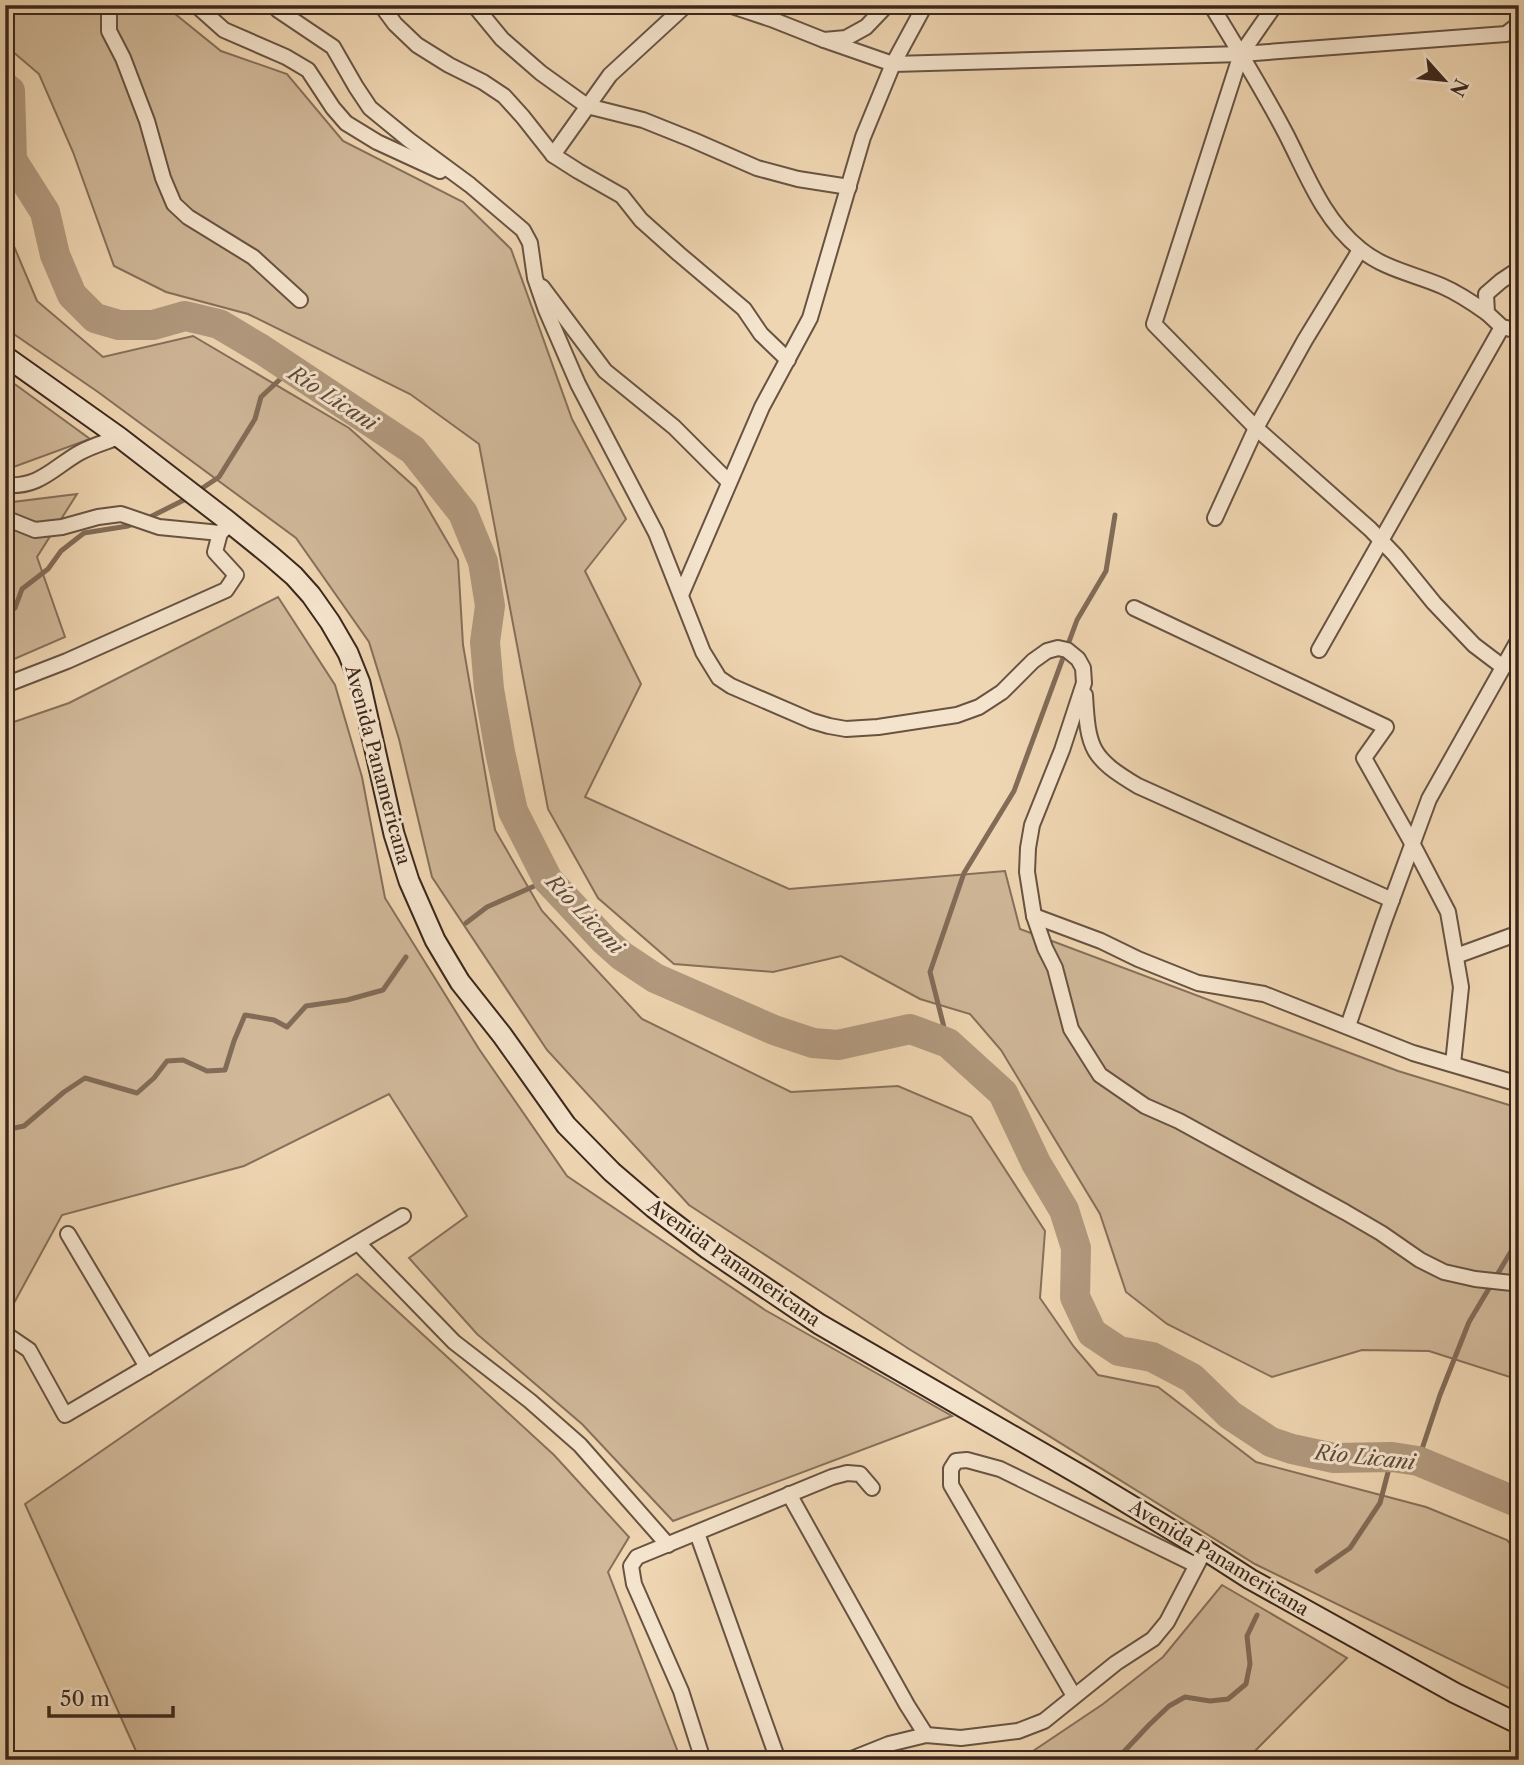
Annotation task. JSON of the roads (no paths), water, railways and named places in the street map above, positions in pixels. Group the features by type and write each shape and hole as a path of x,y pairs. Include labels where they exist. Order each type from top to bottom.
{"main road":[{"name":"Avenida Panamericana","path":"5,356 179,483 225,525 294,576 311,595 348,653 360,683 394,834 409,881 430,928 460,982 502,1035 566,1125 612,1172 708,1249 819,1324 1089,1480 1200,1557 1250,1579 1455,1693 1519,1724"}],"street":[{"path":"109,5 108,31 123,58 174,204 188,217 253,257 300,300"},
{"path":"196,5 224,30 286,57 308,70 346,123 377,142 470,185"},
{"path":"274,5 332,47 370,108 470,185 523,230 530,243 536,278 546,310 579,384 656,533 702,653 719,678 812,721 846,729 878,727 957,715 979,707 1002,692 1047,651 1058,648 1068,650 1083,668 1089,739 1104,763 1118,774 1138,786 1392,900"},
{"path":"381,5 395,24 417,45 504,96 554,155 622,196 641,220 669,246 744,309 761,334 788,360"},
{"path":"554,155 610,75 686,5"},
{"path":"729,5 893,64 1241,54 1506,34 1519,24"},
{"path":"824,40 846,38 866,27 887,5"},
{"path":"681,595 762,407 810,318 863,138 893,64 925,5"},
{"path":"1211,5 1285,133 1316,196 1338,228 1360,250 1386,266 1442,286 1488,313 1502,327 1519,331"},
{"path":"1275,5 1241,54 1154,324 1256,428 1381,540 1474,645 1503,667"},
{"path":"480,8 502,39 587,106 643,120 757,168 849,187"},
{"path":"1215,518 1256,428 1360,250"},
{"path":"1488,313 1486,294 1519,268"},
{"path":"536,278 605,371 674,428 729,482"},
{"path":"1319,650 1502,327"},
{"path":"5,485 15,486 44,478 79,453 119,437"},
{"path":"5,518 35,530 121,514 159,527 225,525 215,552 236,575 226,590 67,661 5,685"},
{"path":"1134,608 1386,727 1364,758 1448,912 1461,987 1453,1064"},
{"path":"1348,1026 1429,799 1519,639"},
{"path":"1084,683 1062,750 1032,825 1027,872 1034,916 1055,968 1071,1030 1100,1075 1145,1106 1179,1121 1345,1212 1420,1260 1444,1272 1475,1279 1519,1282"},
{"path":"1034,916 1101,941 1198,984 1264,994 1413,1052 1519,1084"},
{"path":"1455,956 1519,933"},
{"path":"5,1336 29,1350 65,1415 403,1216"},
{"path":"68,1234 147,1367"},
{"path":"358,1242 454,1342 580,1445 668,1545"},
{"path":"849,1760 889,1744 926,1735 961,1738 1018,1731 1044,1721 1116,1663 1153,1639 1167,1622 1200,1557 1000,1469 967,1460 956,1461 951,1469 951,1485 1074,1696"},
{"path":"703,1760 681,1691 635,1584 631,1566 637,1557 847,1473 860,1474 872,1488"},
{"path":"789,1494 926,1735"},
{"path":"697,1534 778,1760"}],"waterway":[{"name":"Río Licani","path":"5,87 10,91 12,160 45,212 55,255 72,295 95,318 119,325 153,325 185,316 219,324 413,450 463,513 483,562 490,606 485,642 489,689 513,811 548,880 604,940 655,978 774,1030 813,1043 838,1045 910,1029 948,1043 1003,1093 1036,1163 1064,1210 1076,1248 1075,1297 1092,1333 1119,1351 1152,1357 1192,1378 1230,1415 1271,1442 1334,1458 1392,1457 1418,1461 1519,1503"},
{"path":"198,491 219,477 255,419 261,397 291,369"},
{"path":"146,519 190,497"},
{"path":"948,1043 930,972 964,873 1014,791 1077,620 1106,571 1115,515"},
{"path":"5,611 15,608 22,589 48,569 61,551 84,533 137,523"},
{"path":"466,923 487,907 548,880"},
{"path":"5,1130 24,1126 85,1078 137,1093 154,1078 167,1061 183,1060 207,1071 225,1070 245,1015 274,1020 287,1027 306,1006 347,1000 383,990 406,957"},
{"path":"1418,1461 1469,1322 1519,1238"},
{"path":"1317,1571 1350,1548 1380,1503 1392,1457"},
{"path":"1116,1760 1169,1706 1185,1697 1210,1701 1228,1699 1246,1684 1250,1664 1247,1636 1257,1615"}]}
